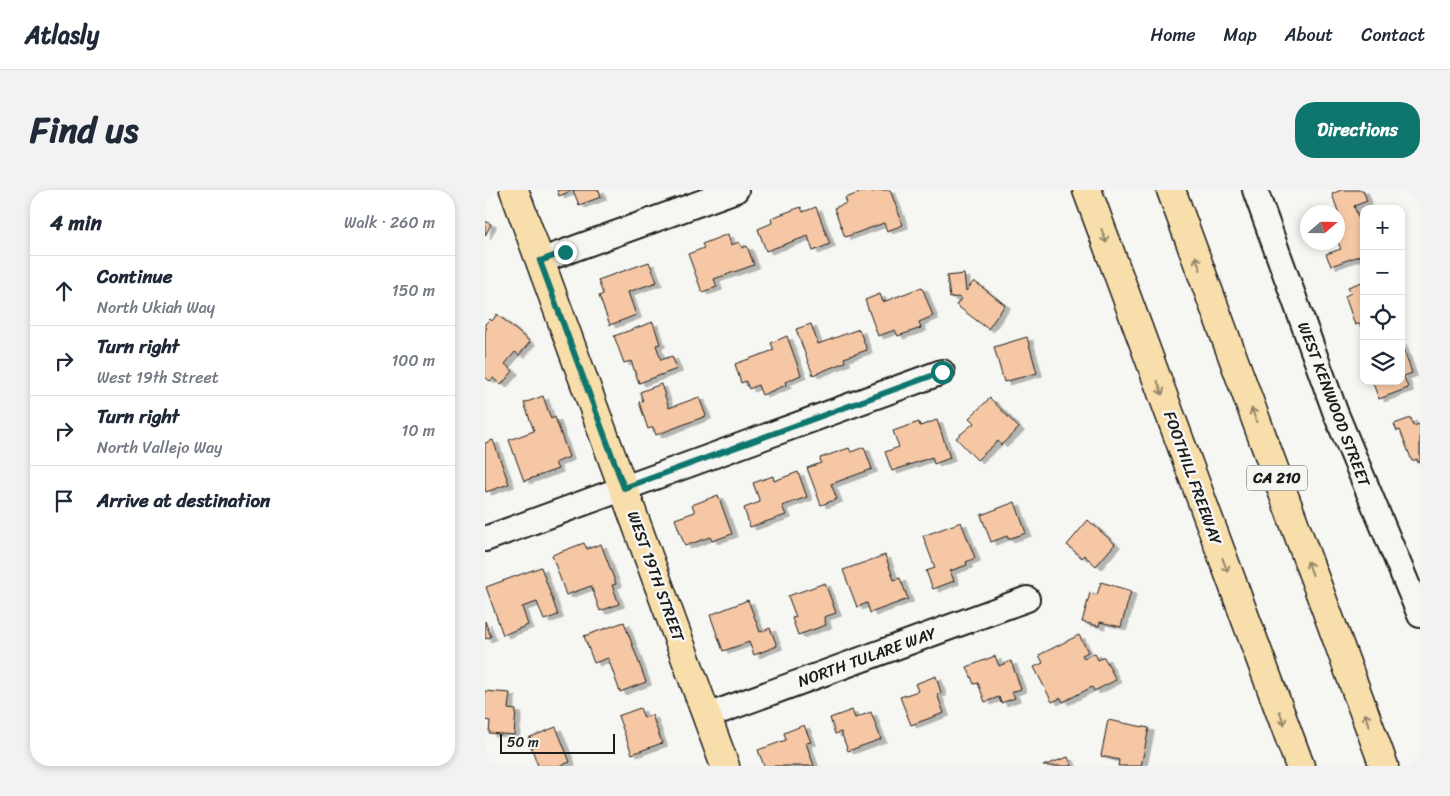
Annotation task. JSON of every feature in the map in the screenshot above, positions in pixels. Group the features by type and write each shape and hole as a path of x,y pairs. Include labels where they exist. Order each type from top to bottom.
{"main road":[{"name":"WEST 19TH STREET","path":"514,190 725,766"},
{"name":"FOOTHILL FREEWAY","path":"1087,190 1299,766"},
{"name":"CA 210","path":"1171,190 1383,766"}],"street":[{"path":"540,261 736,190"},
{"name":"WEST KENWOOD STREET","path":"1255,190 1336,414 1420,615"},
{"path":"485,539 942,372"},
{"name":"NORTH TULARE WAY","path":"707,716 1027,599"}],"building":[{"path":"557,190 573,190 559,196"},
{"path":"573,190 599,190 601,197 579,205"},
{"path":"868,190 872,192 890,190 903,225 887,231 884,223 845,237 834,208 847,203 845,198"},
{"path":"1341,190 1363,190 1367,201 1354,206 1360,222 1360,255 1331,266 1326,254 1345,250 1345,205 1336,205 1332,194"},
{"path":"801,207 803,212 816,207 830,244 813,251 808,236 766,251 758,229 772,223 771,218"},
{"path":"485,221 491,224 485,236"},
{"path":"728,234 731,245 739,242 742,248 747,246 754,265 714,279 717,287 702,292 688,254 704,248 702,244"},
{"path":"649,262 657,282 628,292 636,315 610,325 599,296 603,294 598,280"},
{"path":"964,274 966,291 974,281 1005,305 988,329 956,305 961,299 958,297 950,298 947,276"},
{"path":"1360,283 1360,323 1355,325 1345,296 1351,293 1348,287"},
{"path":"922,287 933,316 919,322 921,328 898,336 895,330 878,336 865,300 880,294 883,302"},
{"path":"497,314 530,342 519,355 515,352 505,364 513,371 501,385 493,378 490,381 485,377 485,331 487,328 485,324 490,319 492,321"},
{"path":"653,322 660,344 656,345 661,360 672,356 677,369 639,383 631,361 624,363 614,336"},
{"path":"811,324 818,344 859,329 867,350 844,358 845,362 813,375 796,329"},
{"path":"787,336 801,375 785,382 786,385 762,395 758,385 749,389 746,381 741,383 735,364 774,350 771,343"},
{"path":"1027,337 1037,373 1004,382 994,347"},
{"path":"1405,353 1412,373 1405,376"},
{"path":"1405,379 1408,388 1379,399 1374,385 1405,385"},
{"path":"661,384 669,408 699,397 706,416 656,435 653,427 648,429 639,402 643,401 640,392"},
{"path":"543,396 551,419 555,417 569,457 555,463 558,469 524,481 509,440 534,431 524,403"},
{"path":"990,398 1019,428 1001,445 998,441 977,460 956,438 974,423 969,418"},
{"path":"1411,418 1413,426 1420,424 1420,462 1417,459 1412,461 1400,430 1397,431 1394,424"},
{"path":"937,420 950,458 934,464 932,457 892,471 885,452 899,447 893,431 919,422 920,426"},
{"path":"493,440 509,484 486,492 485,443"},
{"path":"864,447 872,469 831,484 837,499 821,505 807,468 821,463 820,458 849,448 851,452"},
{"path":"798,472 807,497 782,506 786,515 750,527 744,508 760,502 753,483 773,476 774,481"},
{"path":"718,495 732,534 712,541 710,537 685,546 675,519 695,512 692,505"},
{"path":"1015,502 1026,533 1008,539 1007,536 991,542 981,515"},
{"path":"1088,520 1115,544 1096,566 1084,555 1082,558 1067,545"},
{"path":"961,522 975,558 966,562 967,565 950,571 954,581 933,589 926,571 935,568 923,536"},
{"path":"584,543 587,549 601,544 616,584 612,585 619,604 600,611 591,586 566,595 552,555"},
{"path":"885,555 894,580 900,578 908,599 870,613 867,603 857,607 843,570"},
{"path":"541,567 558,615 544,620 537,602 522,607 528,625 503,635 486,587"},
{"path":"1101,582 1131,591 1121,627 1100,622 1099,626 1082,622 1090,593 1097,595"},
{"path":"825,583 836,613 824,617 826,625 798,635 792,618 796,617 788,596"},
{"path":"748,600 760,632 770,628 777,646 754,655 749,642 723,651 710,615"},
{"path":"485,621 491,637 485,639"},
{"path":"624,622 646,682 620,692 608,658 594,663 584,636"},
{"path":"1079,635 1088,652 1082,655 1084,658 1095,653 1098,660 1104,657 1116,680 1094,691 1092,687 1063,702 1061,698 1052,702 1034,667 1043,663 1039,655"},
{"path":"995,656 999,666 1011,661 1021,689 1012,692 1015,698 1001,703 999,697 985,702 978,683 974,684 967,667"},
{"path":"936,676 941,693 937,694 944,713 911,725 900,697 918,691 915,684"},
{"path":"485,691 510,693 508,709 516,710 514,735 489,733 490,721 485,720"},
{"path":"640,708 644,718 652,715 662,743 632,754 618,716"},
{"path":"852,710 855,718 871,712 881,739 848,751 841,732 835,734 830,718"},
{"path":"1108,720 1149,728 1141,766 1118,766 1119,760 1101,756"},
{"path":"804,725 811,742 806,743 814,766 764,766 758,750 786,740 784,733"},
{"path":"556,727 570,762 559,766 538,766 528,738"},
{"path":"1068,757 1072,766 1043,766"}],"route":[{"path":"565,252 540,261 624,488 942,372"}]}
